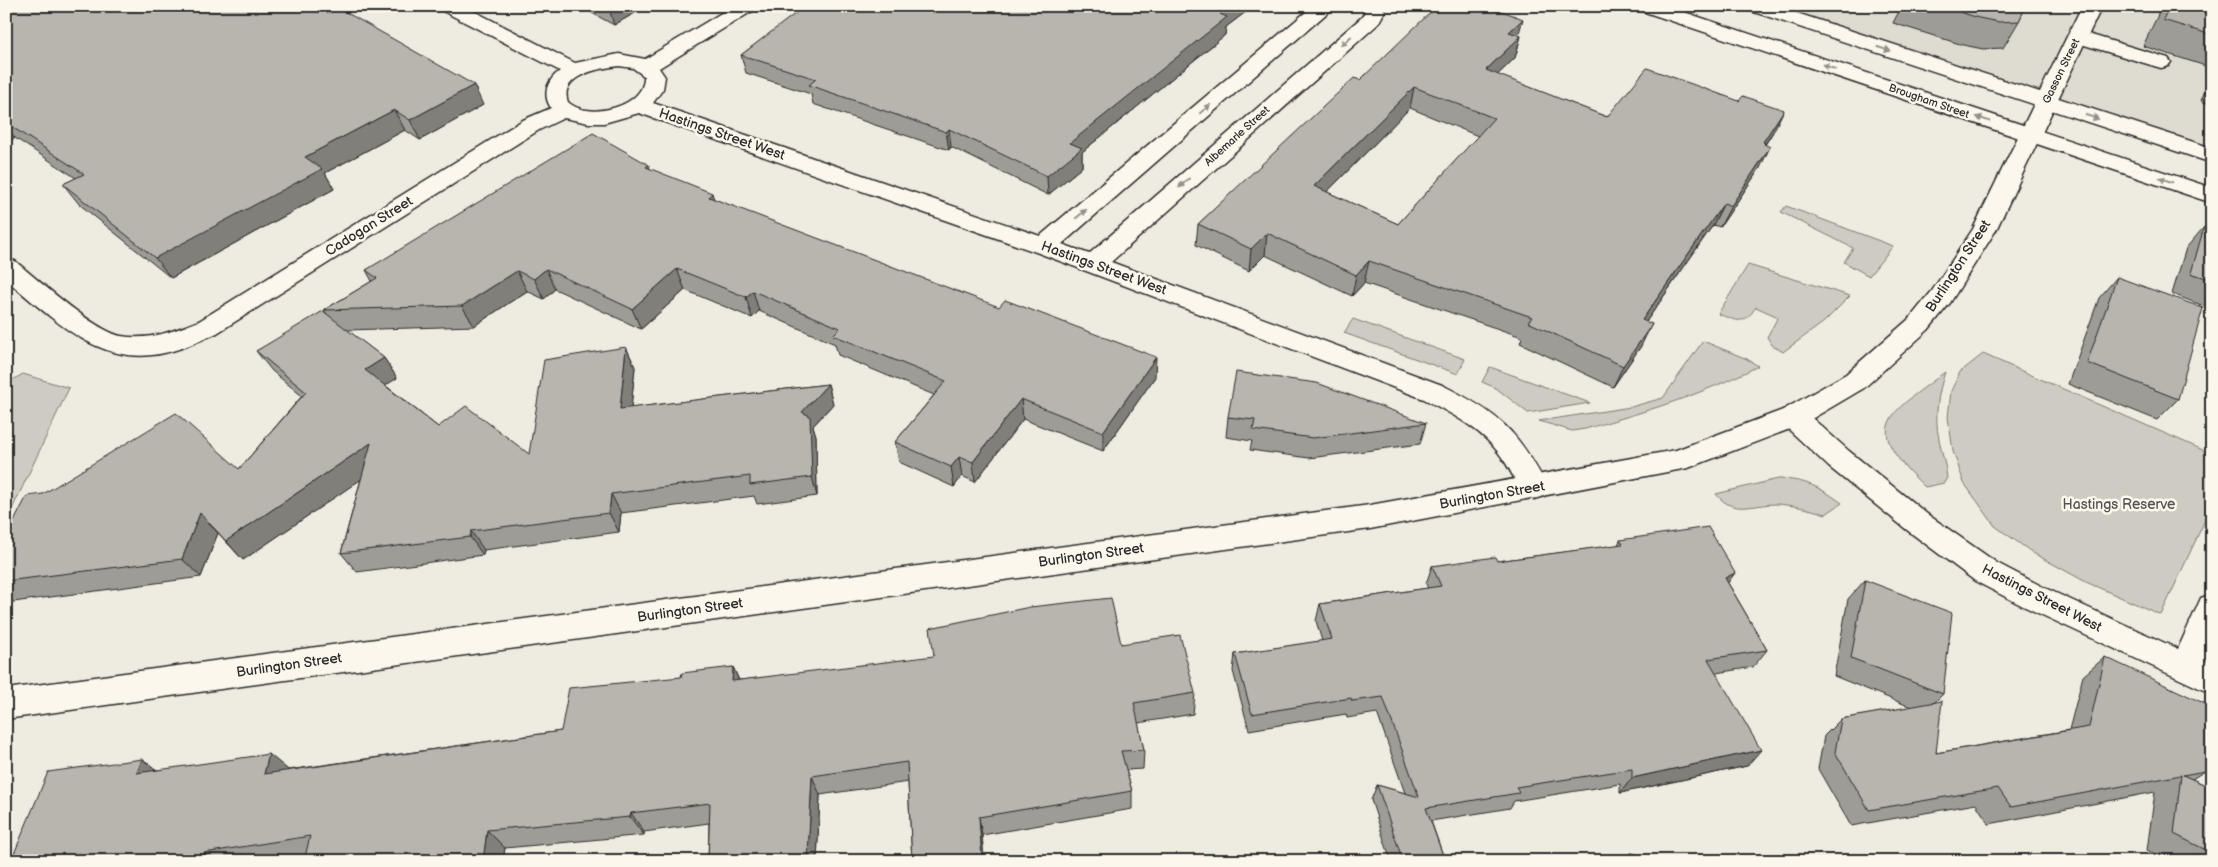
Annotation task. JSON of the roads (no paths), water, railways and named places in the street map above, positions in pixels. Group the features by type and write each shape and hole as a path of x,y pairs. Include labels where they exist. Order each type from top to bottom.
{"main road":[{"path":"448,6 575,71"},
{"path":"647,66 747,6"},
{"name":"Albemarle Street","path":"1093,264 1262,87 1325,6"},
{"name":"Albemarle Street","path":"1044,246 1262,87 1371,20 1375,10 1372,6"},
{"name":"Brougham Street","path":"1646,6 2212,196"},
{"path":"1755,6 2212,156"},
{"name":"Gasson Street","path":"2029,135 2092,6"},
{"path":"2078,37 2161,62"},
{"path":"602,61 634,61 647,66 656,77 656,84 647,98 624,111 599,116 575,115 564,110 557,102 556,92 560,82 575,71 602,61"},
{"name":"Hastings Street West","path":"638,104 1044,246 1433,392 1461,406 1490,426 1506,442 1534,488"},
{"name":"Cadogan Street","path":"6,267 87,330 118,345 151,346 174,341 208,327 531,125 564,110"},
{"name":"Burlington Street","path":"6,704 1370,517 1678,460 1794,417 1855,381 1919,324 1941,297 1984,230 2029,135"},
{"name":"Hastings Street West","path":"1794,417 1839,459 1917,522 1986,572 2034,597 2199,674"},
{"path":"2199,674 2212,606"}],"park label":[{"name":"Hastings Reserve","path":"2119,504"}]}
